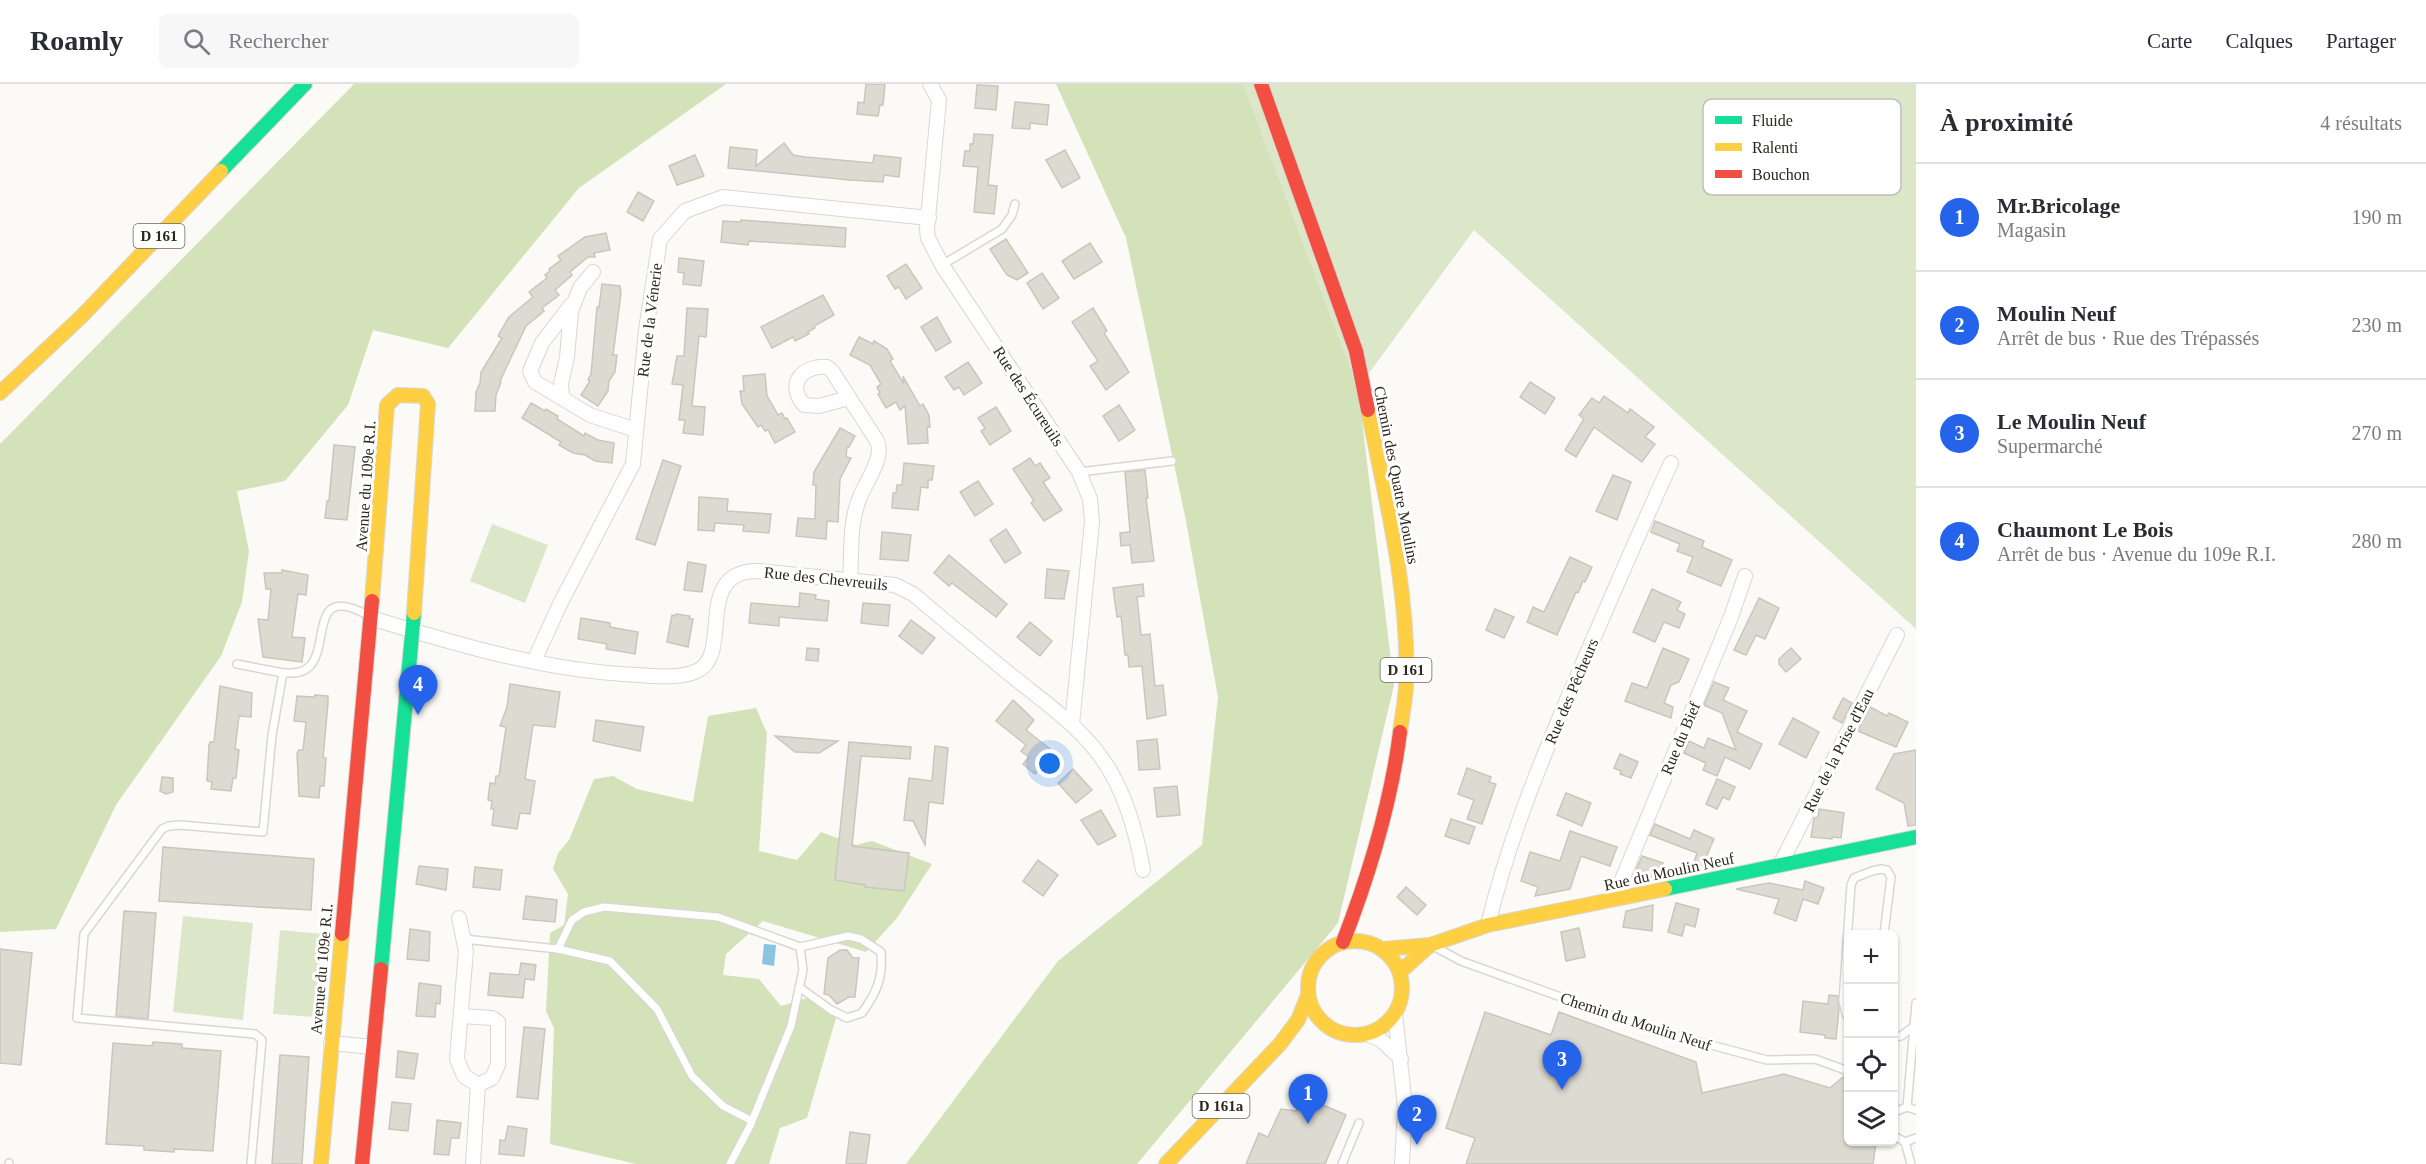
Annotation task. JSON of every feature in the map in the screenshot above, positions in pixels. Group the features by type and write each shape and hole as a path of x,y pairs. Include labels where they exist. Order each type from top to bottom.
{"street":[{"name":"D 161","path":"5,388 82,316 305,84"},
{"name":"Rue des Écureuils","path":"930,84 939,100 928,238 942,266 1079,472 1090,499 1092,522 1072,724"},
{"name":"Chemin des Quatre Moulins","path":"1261,84 1356,351 1378,454 1399,572 1406,654 1403,715 1391,786 1365,884 1343,942"},
{"name":"Rue de la Vénerie","path":"534,661 560,604 633,464 660,239 685,211 723,197 929,218"},
{"path":"593,272 584,281 573,303 542,343 530,371 535,382 590,415 636,430"},
{"path":"565,400 561,384 567,357 573,303"},
{"name":"Avenue du 109e R.I.","path":"321,1164 371,618 387,405 391,397 398,394 423,396 428,405 412,630 362,1164"},
{"path":"849,398 877,441 880,452 856,507 850,580"},
{"name":"Rue des Pêcheurs","path":"1488,925 1497,887 1542,759 1671,463"},
{"name":"Rue des Chevreuils","path":"371,618 474,649 534,661 624,675 687,674 703,667 708,660 723,587 736,575 746,571 758,571 895,585 913,594 1072,724 1100,755 1120,789 1130,813 1143,870"},
{"name":"Rue du Bief","path":"1614,899 1731,617 1745,576"},
{"name":"Rue de la Prise d'Eau","path":"1780,865 1898,635"},
{"name":"Rue du Moulin Neuf","path":"1383,949 1430,945 1488,925 1916,837"},
{"name":"Chemin des Quatre Moulins","path":"1365,884 1368,931"},
{"path":"459,918 466,951 457,1059 464,1076 478,1085"},
{"path":"1395,1013 1378,1029 1367,1034 1340,1033 1328,1027 1312,1007 1308,995 1308,981 1312,968 1325,952 1368,931 1393,959 1400,972 1402,993 1395,1013 1405,1108 1402,1164"},
{"name":"Rue du Moulin Neuf","path":"1400,972 1430,945"},
{"name":"D 161a","path":"1166,1164 1276,1047 1306,1008 1308,995"},
{"path":"461,1016 492,1018 498,1022 498,1065 492,1078 478,1085"},
{"name":"D 161a","path":"1276,1047 1310,1031 1328,1027"},
{"path":"1367,1034 1381,1040 1401,1059"},
{"path":"331,1043 372,1047"},
{"path":"473,1164 478,1085"}],"lane":[{"path":"942,266 1002,229 1012,216 1015,204"},
{"path":"0,402 5,388"},
{"path":"1079,472 1172,461"},
{"path":"237,664 283,673 298,673 309,668 314,659 322,622 329,611 334,608 347,607 371,618"},
{"path":"251,1164 262,1040 260,1036 77,1018 84,934 162,830 169,826 180,825 263,831 272,735 283,673"},
{"path":"1848,930 1851,885 1854,878 1881,868 1887,870 1891,877 1884,930"},
{"path":"558,950 572,920 584,912 604,907 718,917 800,947 848,936 861,939 881,951 882,966 877,991 862,1013 847,1018 831,1010 799,987"},
{"path":"464,939 558,950 610,961 657,1009 692,1076 723,1106 752,1121"},
{"name":"Chemin du Moulin Neuf","path":"1430,945 1461,961 1644,1027 1767,1060 1815,1059 1844,1070"},
{"path":"730,1164 752,1121 791,1026 803,970 800,947"},
{"path":"1844,986 1844,1004"},
{"path":"1907,1107 1916,1004"},
{"path":"1898,1036 1915,1027"},
{"path":"1898,1110 1907,1107 1916,1110"},
{"path":"1342,1164 1359,1122"},
{"path":"1898,1138 1905,1142 1916,1138"},
{"path":"1905,1142 1911,1164"}],"green space":[{"path":"354,84 726,84 579,188 448,348 373,330 348,405 285,481 237,491 249,551 242,602 221,656 116,805 56,929 0,932 0,444"},
{"path":"1056,84 1243,84 1358,388 1394,685 1338,923 1137,1164 906,1164 1058,961 1202,845 1218,697 1185,516 1126,238"},
{"path":"1243,84 1916,84 1916,629 1474,230 1358,388"},
{"path":"492,524 548,545 525,603 470,581"},
{"path":"756,708 767,733 759,851 797,860 821,832 856,845 872,841 932,864 897,918 866,952 763,921 726,954 723,975 759,979 781,1006 807,998 836,1018 807,1118 780,1128 769,1164 636,1164 550,1144 554,1028 546,1011 550,933 564,925 568,894 553,869 558,853 569,840 594,779 613,776 637,789 693,802 708,716"},
{"path":"183,916 253,923 243,1020 173,1012"},
{"path":"280,930 322,934 315,1017 273,1014"}],"water":[{"path":"764,944 776,945 774,966 762,964"}],"building":[{"path":"866,84 885,84 883,105 880,105 878,116 857,114 858,102 864,103"},
{"path":"977,85 998,86 996,110 975,108"},
{"path":"1015,102 1049,105 1047,125 1030,123 1030,129 1012,128"},
{"path":"974,134 993,135 988,185 997,186 994,214 974,212 978,167 963,166 965,151 970,151"},
{"path":"784,143 793,155 805,157 873,163 874,155 901,158 899,177 884,175 883,182 728,168 730,147 757,150 756,166"},
{"path":"1065,150 1080,178 1062,188 1046,160"},
{"path":"695,155 704,176 677,185 669,166"},
{"path":"638,192 654,201 643,221 627,212"},
{"path":"741,220 846,228 845,247 749,241 748,245 721,242 723,221 741,222"},
{"path":"606,233 610,250 594,253 595,257 588,257 570,272 572,275 555,290 559,295 542,308 544,311 526,326 500,381 495,411 475,411 476,392 481,372 502,338 498,336 509,317 533,297 529,292 547,278 545,275 550,271 549,269 561,260 558,256 585,237"},
{"path":"1006,239 1028,273 1017,280 1007,275 990,249"},
{"path":"1090,243 1102,262 1074,279 1062,261"},
{"path":"679,258 704,261 701,286 683,284 684,273 678,272"},
{"path":"906,264 922,288 906,299 899,287 895,289 887,276"},
{"path":"1042,273 1059,298 1043,309 1027,283"},
{"path":"602,284 620,286 621,293 613,355 617,355 615,372 609,381 608,391 598,406 581,395 590,381 588,380 591,374 597,307 599,307"},
{"path":"823,295 834,315 814,326 815,328 808,332 809,334 795,341 793,337 772,348 761,327"},
{"path":"687,308 708,309 706,337 699,336 692,406 705,407 703,435 683,433 685,420 679,420 683,385 672,384 677,356 684,356"},
{"path":"1093,308 1107,331 1104,333 1129,372 1106,390 1090,366 1098,361 1072,322"},
{"path":"937,317 951,342 936,351 921,327"},
{"path":"859,337 873,344 874,341 887,349 893,359 890,361 904,384 903,376 920,406 923,404 929,415 928,443 908,444 905,406 900,410 896,402 886,408 878,394 880,393 877,387 881,384 870,365 850,355"},
{"path":"968,362 982,383 964,395 959,387 954,390 945,377"},
{"path":"765,374 767,396 778,415 782,413 785,419 787,418 795,432 775,443 768,430 765,431 761,425 758,427 742,404 740,391 744,391 743,376"},
{"path":"1530,382 1555,398 1545,414 1520,397"},
{"path":"1604,396 1628,413 1630,409 1654,427 1645,437 1655,444 1642,462 1594,427 1576,457 1565,450 1584,419 1579,415 1592,398 1599,403"},
{"path":"531,403 558,416 557,419 584,436 585,433 598,440 614,443 612,463 595,461 585,455 573,453 559,445 561,442 522,418"},
{"path":"1119,405 1135,430 1119,441 1103,416"},
{"path":"996,407 1011,431 990,445 981,431 985,428 978,418"},
{"path":"840,428 855,436 847,447 846,457 851,458 840,479 838,522 827,521 826,539 796,536 798,518 815,519 814,472"},
{"path":"334,445 355,447 347,520 325,518 327,501 329,501"},
{"path":"1030,458 1035,466 1040,463 1050,478 1043,482 1062,510 1044,521 1031,503 1034,501 1013,469"},
{"path":"663,460 681,466 655,545 636,539"},
{"path":"904,463 934,466 932,480 928,480 928,488 921,487 918,510 892,508 893,493 896,493 897,485 902,485"},
{"path":"1145,470 1154,561 1132,563 1130,545 1121,546 1120,533 1130,532 1125,472"},
{"path":"1613,475 1631,482 1617,520 1596,511"},
{"path":"978,481 993,504 975,516 960,492"},
{"path":"699,497 728,499 727,511 771,514 769,533 743,531 744,525 715,523 714,531 698,530"},
{"path":"1655,521 1704,541 1702,547 1732,560 1721,586 1687,572 1693,557 1677,551 1680,544 1651,532"},
{"path":"1006,529 1021,553 1005,563 990,540"},
{"path":"882,532 911,535 908,561 880,559"},
{"path":"949,555 1007,604 996,617 952,583 949,586 934,573"},
{"path":"1570,557 1592,567 1578,593 1576,592 1557,635 1527,622 1533,607 1544,612"},
{"path":"688,562 706,565 702,592 684,590"},
{"path":"1047,569 1069,571 1064,599 1045,598"},
{"path":"282,570 308,575 306,595 298,594 292,637 305,638 302,662 263,657 258,619 268,620 271,589 266,589 264,573 282,573"},
{"path":"1143,584 1144,596 1137,597 1141,635 1150,634 1155,686 1163,685 1166,715 1147,719 1142,666 1129,667 1128,655 1125,655 1121,616 1117,617 1113,588"},
{"path":"1652,589 1681,602 1677,610 1685,614 1679,628 1664,622 1655,642 1633,632"},
{"path":"800,593 816,595 815,599 829,601 827,621 779,617 779,626 749,623 751,603 799,607"},
{"path":"1759,598 1779,608 1765,639 1756,635 1746,655 1734,650"},
{"path":"863,603 890,605 888,626 861,623"},
{"path":"1495,609 1514,617 1504,638 1486,630"},
{"path":"676,614 690,616 689,619 693,619 688,647 667,642 672,615 676,616"},
{"path":"581,618 610,623 610,627 638,632 635,654 606,649 607,644 578,639"},
{"path":"911,620 935,638 922,654 899,636"},
{"path":"1030,622 1052,641 1040,656 1017,637"},
{"path":"807,648 819,649 818,661 806,660"},
{"path":"1663,648 1689,659 1679,682 1671,685 1664,703 1673,707 1671,718 1625,701 1632,683 1647,688"},
{"path":"1791,648 1801,659 1786,672 1779,664 1779,659"},
{"path":"1714,682 1729,688 1723,700 1747,711 1737,732 1762,744 1750,769 1725,757 1717,776 1703,770 1706,763 1684,753 1689,741 1704,748 1708,738 1736,750 1722,713 1704,705"},
{"path":"510,684 560,692 555,727 533,725 525,779 535,781 530,814 520,813 517,829 492,825 494,809 491,809 492,801 488,800 490,783 495,784 496,776 499,776 506,727 500,726 507,707"},
{"path":"220,686 252,693 251,717 239,716 235,749 239,750 236,778 233,778 231,791 211,789 212,782 207,781 209,745 210,742 214,742"},
{"path":"315,695 328,696 323,758 326,758 324,786 320,786 319,798 299,796 297,753 303,750 306,722 294,721 297,696 314,697"},
{"path":"1843,698 1852,703 1842,723 1833,718"},
{"path":"1013,700 1034,720 1026,730 1055,753 1035,774 1023,764 1029,757 1021,751 1026,745 996,721"},
{"path":"1870,707 1887,716 1889,713 1908,722 1896,747 1858,731"},
{"path":"1793,718 1819,732 1806,758 1779,744"},
{"path":"596,720 644,727 640,751 593,741"},
{"path":"775,736 838,741 819,753 795,752"},
{"path":"1157,739 1160,769 1139,770 1137,741"},
{"path":"849,742 911,747 910,759 861,756 852,846 909,853 904,891 865,887 865,885 835,880"},
{"path":"935,746 948,748 943,804 929,802 925,845 913,821 904,820 909,778 932,781"},
{"path":"1916,750 1916,825 1908,826 1904,803 1876,789 1894,754"},
{"path":"1620,754 1638,762 1631,778 1620,774 1621,771 1614,768"},
{"path":"1467,768 1491,777 1489,782 1496,784 1482,824 1467,819 1474,800 1458,794"},
{"path":"1073,769 1092,790 1076,803 1058,783"},
{"path":"162,777 173,778 173,792 166,794 160,791"},
{"path":"1717,779 1735,787 1729,800 1723,797 1717,809 1706,804"},
{"path":"1177,786 1180,815 1157,817 1154,788"},
{"path":"1566,793 1591,803 1582,826 1557,815"},
{"path":"1819,809 1844,813 1841,838 1811,837 1814,818 1818,817"},
{"path":"1101,810 1116,836 1098,845 1081,820"},
{"path":"1451,819 1475,827 1469,844 1445,836"},
{"path":"1655,824 1690,839 1694,830 1714,839 1707,855 1712,857 1708,868 1694,862 1697,853 1650,835"},
{"path":"1570,831 1617,847 1610,866 1581,856 1570,889 1535,896 1538,887 1521,881 1530,852 1560,861"},
{"path":"163,847 314,859 311,910 159,901"},
{"path":"1642,856 1663,863 1657,876 1637,879 1634,875"},
{"path":"1038,860 1058,875 1043,896 1023,881"},
{"path":"419,866 448,869 446,890 416,884"},
{"path":"475,867 502,870 500,890 473,887"},
{"path":"1805,881 1824,888 1818,904 1803,899 1796,921 1774,913 1779,899 1736,889 1769,883 1803,890"},
{"path":"1406,887 1426,905 1417,915 1397,897"},
{"path":"526,896 557,900 555,922 523,919"},
{"path":"1676,903 1699,909 1695,927 1685,924 1682,936 1668,932"},
{"path":"1653,905 1652,931 1623,927 1626,911"},
{"path":"124,911 156,913 148,1019 116,1016"},
{"path":"1579,928 1585,957 1566,961 1561,932"},
{"path":"410,929 430,932 429,961 407,959"},
{"path":"0,949 32,953 21,1065 0,1063"},
{"path":"840,950 847,950 853,958 859,958 855,997 849,997 837,1004 829,995 824,994 828,958"},
{"path":"521,963 536,965 534,980 525,979 523,998 488,995 490,973 519,975"},
{"path":"419,983 441,986 440,1004 436,1003 435,1017 416,1016"},
{"path":"1829,995 1838,996 1836,1039 1825,1038 1825,1035 1800,1032 1803,1001 1828,1004"},
{"path":"1485,1012 1551,1035 1559,1012 1696,1062 1702,1093 1784,1074 1830,1088 1843,1077 1844,1146 1875,1146 1873,1164 1466,1164 1475,1138 1446,1128"},
{"path":"524,1027 545,1029 538,1099 517,1097"},
{"path":"153,1042 182,1044 182,1048 221,1051 213,1151 174,1149 174,1152 144,1150 144,1146 106,1144 113,1043 152,1046"},
{"path":"398,1051 418,1054 414,1079 396,1077"},
{"path":"280,1055 309,1057 302,1164 272,1164"},
{"path":"1302,1096 1346,1115 1325,1164 1246,1164 1259,1133 1268,1137 1281,1109 1296,1111"},
{"path":"392,1102 411,1104 408,1131 389,1129"},
{"path":"437,1120 461,1123 459,1138 451,1138 449,1155 434,1154"},
{"path":"508,1126 527,1129 524,1156 499,1154 500,1140 505,1141"},
{"path":"850,1132 870,1135 866,1164 846,1164"}],"traffic: fast":[{"path":"221,171 305,84"},
{"path":"381,969 414,613"},
{"path":"1665,889 1916,837"}],"traffic: slow":[{"path":"0,393 82,316 221,171"},
{"path":"372,601 387,405 398,395 423,396 428,404 414,613"},
{"path":"1368,410 1395,547 1404,617 1406,687 1400,732"},
{"path":"1383,949 1430,945 1488,925 1665,889"},
{"path":"321,1164 342,934"},
{"path":"1355,941 1373,944 1388,955 1399,970 1402,988 1399,1006 1388,1021 1373,1032 1355,1035 1337,1032 1322,1021 1311,1006 1308,988 1311,970 1322,955 1337,944 1355,941"},
{"path":"1400,972 1430,945"},
{"path":"1166,1164 1280,1044 1298,1020 1308,995"}],"traffic: jam":[{"path":"1261,84 1356,351 1368,410"},
{"path":"342,934 372,601"},
{"path":"1343,942 1378,839 1391,786 1400,732"},
{"path":"362,1164 381,969"}],"place":[{"name":"Chaumont Le Bois","path":"418,715"},
{"name":"Le Moulin Neuf","path":"1562,1090"},
{"name":"Mr.Bricolage","path":"1308,1124"},
{"name":"Moulin Neuf","path":"1417,1145"}]}
